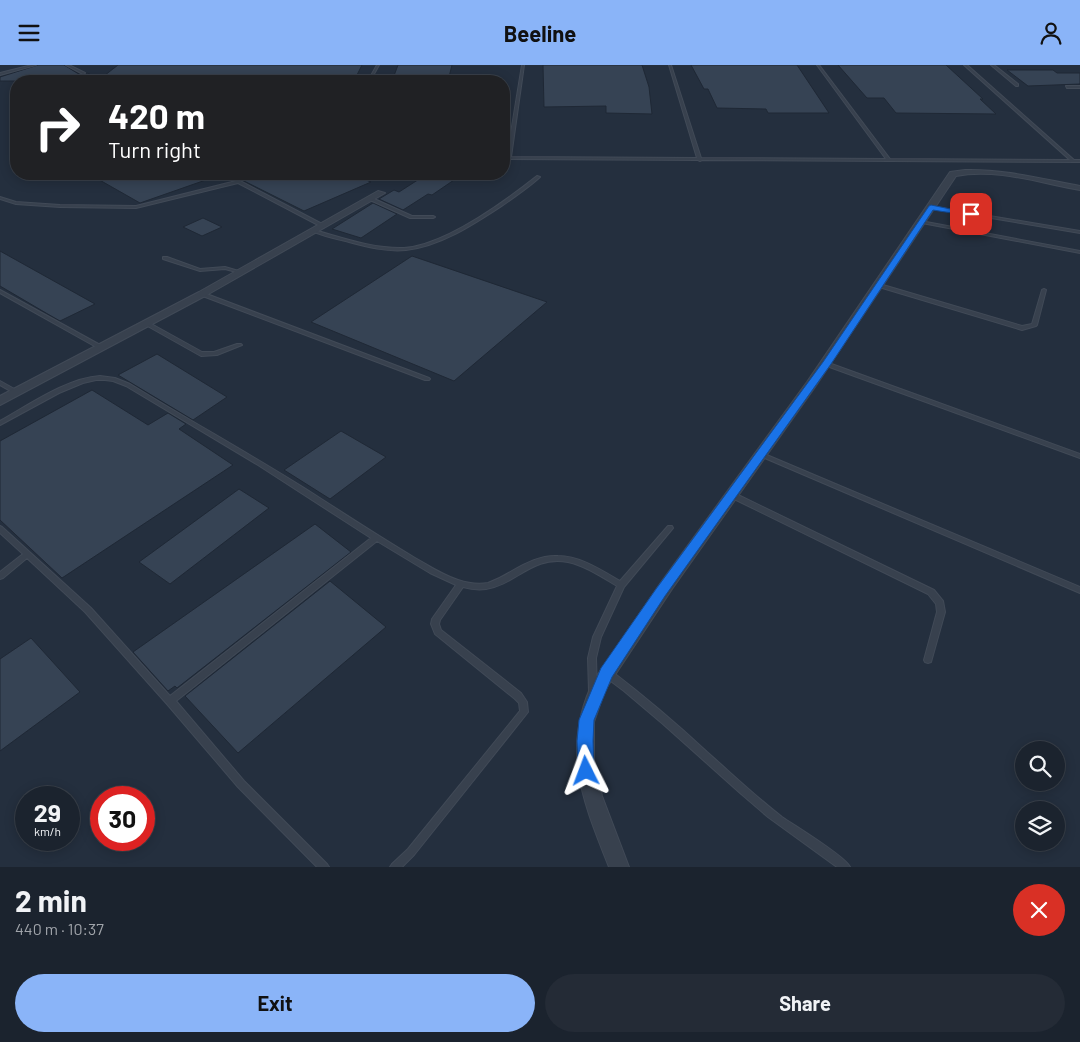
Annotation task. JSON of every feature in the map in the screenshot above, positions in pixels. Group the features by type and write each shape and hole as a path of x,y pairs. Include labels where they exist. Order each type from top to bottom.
{"street":[{"path":"619,867 595,807 586,771 585,741 587,720 606,673 660,593 762,455 826,364 953,175 966,171 988,172 1080,188"},
{"path":"0,401 202,294 381,193"}],"lane":[{"path":"0,74 35,65"},
{"path":"68,65 84,73"},
{"path":"510,135 522,65"},
{"path":"670,65 700,160"},
{"path":"818,65 889,161"},
{"path":"965,65 1073,161"},
{"path":"992,65 1017,85"},
{"path":"1067,87 1080,87"},
{"path":"510,158 1080,161"},
{"path":"314,231 393,249 418,248 437,242 516,195 538,177"},
{"path":"0,198 16,203 60,206 136,207 238,182 324,226"},
{"path":"371,199 411,217 433,217"},
{"path":"931,207 1080,232"},
{"path":"922,222 1080,252"},
{"path":"165,258 200,270 225,268 240,272"},
{"path":"880,286 1022,328 1034,325 1044,290"},
{"path":"0,291 100,347"},
{"path":"202,294 427,379"},
{"path":"146,323 201,354 215,354 239,345"},
{"path":"826,364 1080,456"},
{"path":"0,423 74,385 91,379 117,380 222,441 438,575 461,584 479,587 491,586 534,563 547,559 560,559 574,561 593,569 621,585"},
{"path":"0,383 16,392"},
{"path":"762,455 1080,590"},
{"path":"732,495 931,593 940,603 941,612 928,660"},
{"path":"593,703 592,658 597,637 621,585 670,528"},
{"path":"0,529 88,610 241,784 324,867"},
{"path":"170,701 376,538"},
{"path":"0,576 28,554"},
{"path":"395,867 410,852 524,711 523,702 518,696 438,631 435,624 436,619 461,584"},
{"path":"606,673 694,745 763,808 823,849 845,867"}],"building":[{"path":"38,65 64,65 80,75 10,75 10,81 0,81 0,77"},
{"path":"118,65 362,65 357,75 105,75"},
{"path":"398,65 452,65 450,75 394,75"},
{"path":"543,65 642,65 649,87 652,114 606,113 606,106 544,107"},
{"path":"691,65 797,65 829,113 768,113 766,109 717,108 708,89 704,89"},
{"path":"838,65 946,65 983,99 980,99 996,114 896,113 884,98 867,98"},
{"path":"1007,70 1053,70 1057,73 1080,73 1080,84 1028,86"},
{"path":"100,180 206,180 140,203"},
{"path":"242,180 366,180 371,182 304,211"},
{"path":"418,180 454,180 432,195 428,194 403,210 379,199 394,190 399,192"},
{"path":"373,203 397,214 361,238 332,229"},
{"path":"203,218 222,227 202,236 183,227"},
{"path":"0,251 95,304 60,321 0,286"},
{"path":"412,256 547,302 454,381 311,322"},
{"path":"157,354 227,397 193,420 118,375"},
{"path":"92,390 148,425 168,413 186,424 179,429 233,465 62,578 0,520 0,441"},
{"path":"341,431 386,457 330,499 284,470"},
{"path":"239,489 269,508 170,584 139,562"},
{"path":"315,524 351,552 177,688 175,686 168,691 133,652"},
{"path":"330,581 386,627 238,753 185,696"},
{"path":"31,638 80,692 0,751 0,659"}],"route":[{"path":"586,771 585,741 587,720 593,703 606,673 660,593 762,455 826,364 880,286 931,207 971,214"}]}
